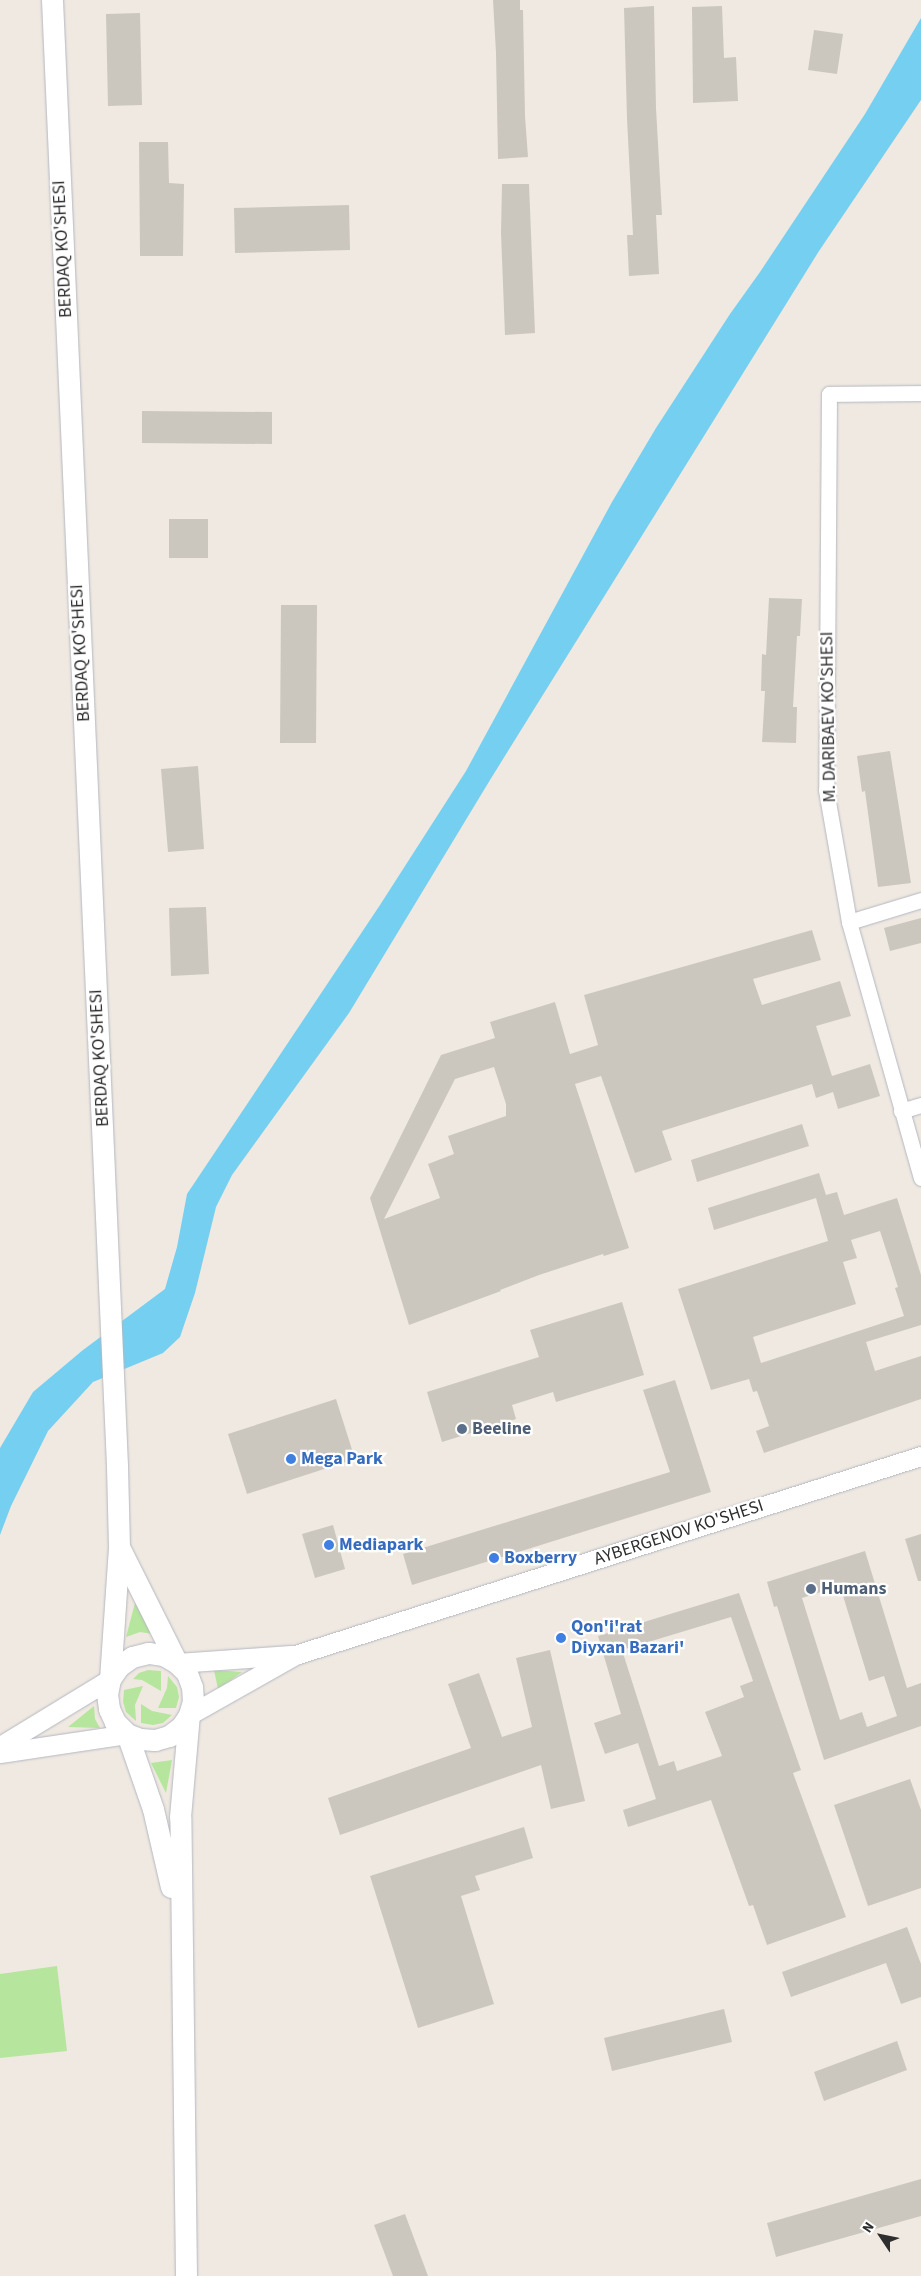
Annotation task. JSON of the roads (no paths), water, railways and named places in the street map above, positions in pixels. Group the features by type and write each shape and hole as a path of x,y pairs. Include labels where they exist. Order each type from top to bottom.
{"main road":[{"name":"BERDAQ KO'SHESI","path":"52,0 117,1466 119,1547 110,1679"},
{"path":"119,1547 177,1663"},
{"path":"186,2276 180,1817 189,1715 193,1701 192,1687 187,1673 177,1663 163,1655 148,1653 132,1657 119,1666 110,1679 107,1694 109,1710 115,1722 127,1734 140,1739 155,1740 175,1732 189,1715"},
{"path":"127,1734 153,1809 180,1924"}],"street":[{"name":"M. DARIBAEV KO'SHESI","path":"921,393 828,394 826,790 849,922 921,1178"},
{"path":"849,922 921,900"},
{"path":"901,1111 921,1105"},
{"name":"AYBERGENOV KO'SHESI","path":"189,1715 295,1655 921,1456"},
{"name":"AYBERGENOV KO'SHESI","path":"177,1663 295,1655"},
{"path":"0,1746 110,1679"},
{"path":"0,1753 127,1734"}],"water":[{"path":"921,18 921,100 819,251 490,780 349,1013 232,1175 216,1207 195,1293 180,1337 163,1353 93,1382 48,1431 11,1506 0,1535 0,1448 33,1392 83,1350 165,1289 177,1247 187,1194 380,905 466,771 612,502 656,428 730,314 865,114"}],"place":[{"name":"Beeline","path":"462,1429"},
{"name":"Mega Park","path":"291,1459"},
{"name":"Mediapark","path":"329,1545"},
{"name":"Boxberry","path":"494,1558"},
{"name":"Humans","path":"811,1589"},
{"name":"Qon'i'rat Diyxan Bazari'","path":"561,1638"}]}
